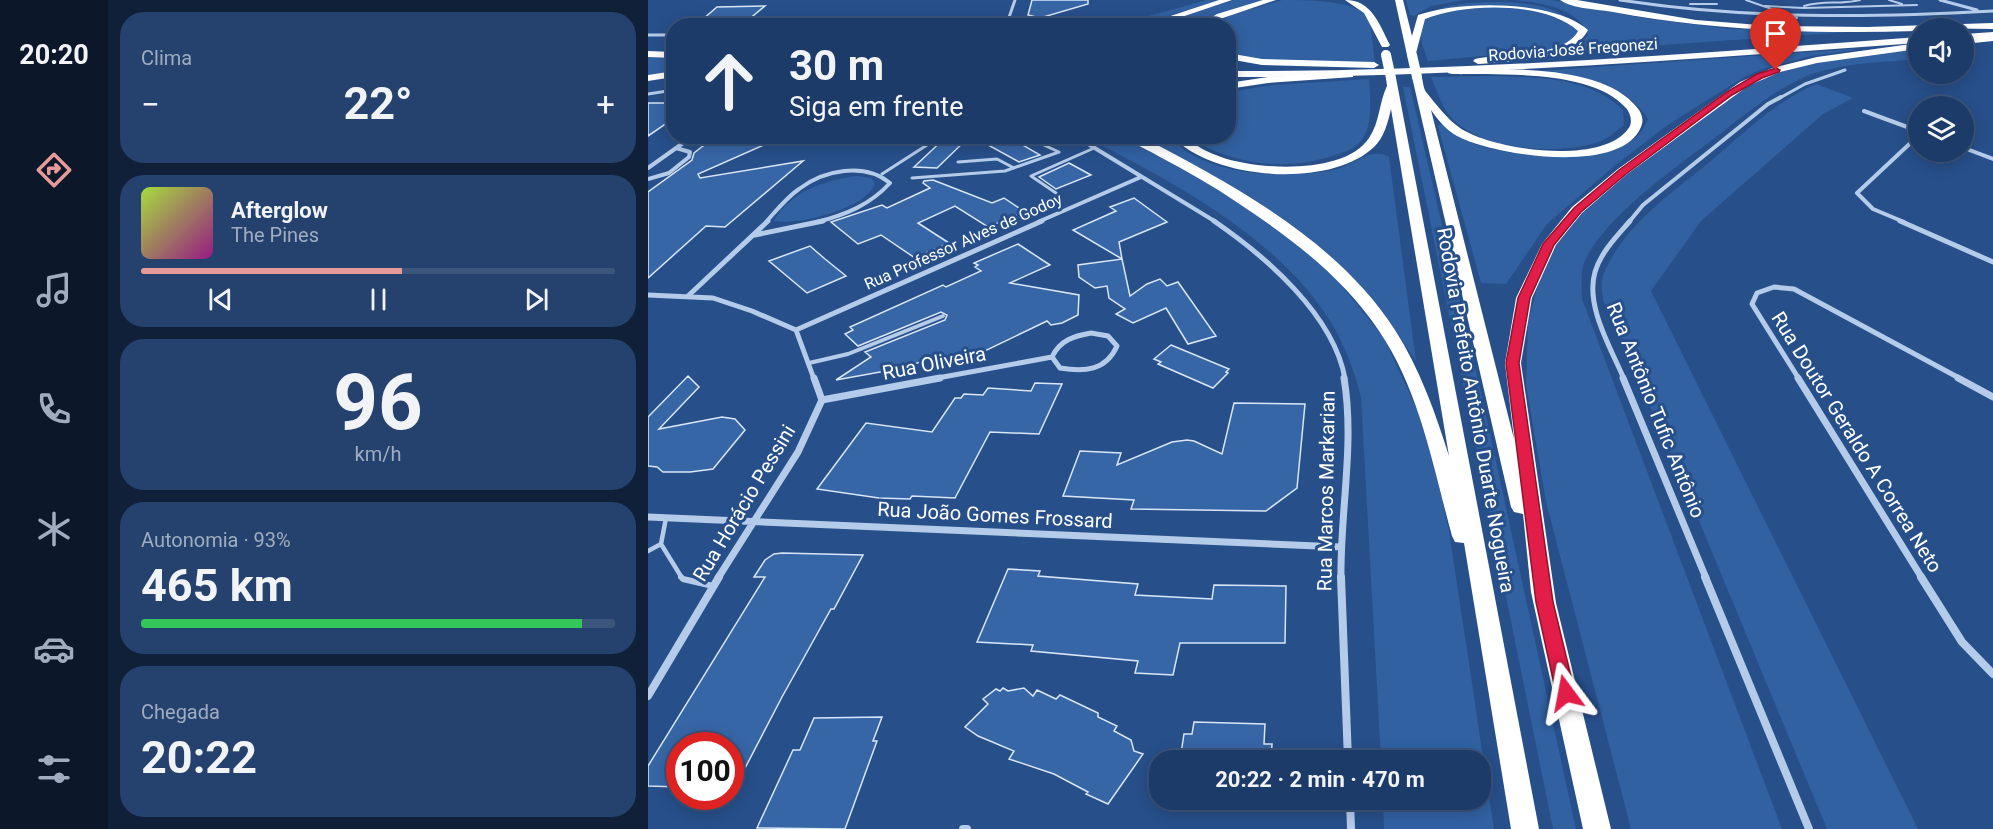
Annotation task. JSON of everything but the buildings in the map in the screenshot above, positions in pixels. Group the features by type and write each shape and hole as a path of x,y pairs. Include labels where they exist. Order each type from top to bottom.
{"highway":[{"path":"1170,18 1228,0"},
{"path":"1216,18 1272,0"},
{"path":"1349,0 1368,11 1386,50"},
{"name":"Rodovia Prefeito Antônio Duarte Nogueira","path":"1400,0 1545,602 1597,829"},
{"path":"1412,55 1418,43 1418,24 1421,17 1440,6 1460,2 1492,0 1539,6 1568,15 1584,30 1580,39 1566,47 1478,61"},
{"path":"1564,0 1656,17 1742,27 1831,30 1993,27"},
{"name":"Rodovia Prefeito Antônio Duarte Nogueira","path":"1379,11 1525,829"},
{"path":"1974,29 1993,27"},
{"name":"Rodovia José Fregonezi","path":"1236,74 1373,70 1478,61 1908,34"},
{"path":"1974,38 1993,37"},
{"name":"Rodovia José Fregonezi","path":"1236,66 1452,71 1908,41"},
{"path":"1545,602 1513,363 1524,298 1549,244 1577,210 1622,172 1744,84 1776,70 1816,60 1908,47"},
{"path":"648,54 666,55"},
{"path":"1236,57 1262,62 1373,70"},
{"path":"1236,85 1373,70"},
{"path":"1418,81 1444,121 1456,130 1481,142 1514,150 1562,154 1594,150 1620,142 1632,133 1636,125 1636,115 1626,100 1606,89 1578,80 1532,73 1452,71"},
{"path":"648,78 666,75"},
{"path":"1188,144 1201,154 1247,168 1294,170 1331,164 1359,153 1374,140 1392,81"},
{"path":"1144,144 1218,185 1284,229 1316,254 1348,284 1371,308 1388,331 1422,403 1487,620"}],"street":[{"path":"1008,18 1015,0"},
{"path":"1620,0 1667,9 1726,15 1797,18 1892,17 1993,11"},
{"path":"1940,0 1984,12"},
{"path":"648,36 666,35"},
{"name":"Rua Antônio Tufic Antônio","path":"1809,829 1600,321 1592,284 1606,250 1643,205 1768,104 1805,84 1845,70"},
{"path":"648,94 666,91"},
{"path":"1864,111 1908,129"},
{"path":"1908,143 1857,193 1873,209 1993,262"},
{"path":"648,168 682,144"},
{"name":"Rua Marcos Markarian","path":"1085,144 1190,205 1250,249 1301,301 1335,347 1346,377 1349,408 1341,547 1348,750"},
{"path":"648,179 669,173 689,157 690,152 676,148"},
{"path":"1974,152 1993,159"},
{"path":"688,296 754,235 803,185 837,173 862,170 882,174 890,183 884,193 861,207 819,221 754,235"},
{"name":"Rua Professor Alves de Godoy","path":"796,330 1141,177"},
{"name":"Rua Doutor Geraldo A Correa Neto","path":"1993,397 1794,289 1774,287 1757,293 1752,303 1962,642 1993,674"},
{"path":"648,295 713,298 752,311 796,330 822,400"},
{"path":"1091,333 1108,336 1117,346 1113,358 1098,368 1078,372 1060,368 1052,357 1057,345 1072,336 1091,333"},
{"name":"Rua Oliveira","path":"822,400 1052,357"},
{"name":"Rua Horácio Pessini","path":"648,696 753,520 798,452 822,400"},
{"name":"Rua João Gomes Frossard","path":"648,517 1341,547"},
{"path":"1350,810 1350,829"}],"lane":[{"path":"1746,0 1797,18"},
{"path":"1799,8 1822,1 1848,3 1860,0"},
{"path":"1889,0 1907,5"},
{"path":"1848,3 1856,7"},
{"path":"1690,4 1717,4"},
{"path":"1765,6 1799,8 1917,5"},
{"path":"882,174 929,144"},
{"path":"912,178 1014,168 1059,152 1042,144"},
{"path":"1056,194 1030,176 1092,149"},
{"path":"958,162 997,159 1014,168"},
{"path":"809,363 848,354 943,316"},
{"path":"666,518 661,544 683,579 713,586"},
{"path":"648,551 661,544"}],"shaded area":[{"path":"1207,0 1220,0 1162,18 1141,18"},
{"path":"1234,0 1267,0 1213,18 1177,18"},
{"path":"1282,0 1315,1 1350,6 1367,15 1369,19 1375,62 1265,60 1236,54 1236,18 1226,18"},
{"path":"1406,0 1464,0 1431,6 1414,16 1410,15"},
{"path":"1513,0 1553,0 1642,18 1731,29 1862,31 1548,53 1578,45 1588,35 1583,26 1576,18 1557,8"},
{"path":"1501,2 1534,5 1555,11 1564,16 1579,31 1568,44 1548,50 1428,61 1421,33 1426,17 1444,7"},
{"path":"1857,50 1811,56 1762,69 1746,76 1669,124 1613,167 1547,224 1506,284 1481,283 1438,126 1440,124 1467,141 1506,152 1558,156 1608,151 1627,143 1642,130 1648,119 1638,106 1626,96 1599,83 1539,71"},
{"path":"1908,50 1908,60 1842,66 1812,74 1776,92 1663,177 1627,208 1597,241 1584,263 1582,299 1782,829 1631,829 1546,502 1526,384 1528,321 1542,269 1554,245 1569,225 1610,187 1742,89 1787,69 1842,57"},
{"path":"648,57 666,58 666,72 648,75"},
{"path":"1431,77 1543,78 1577,84 1609,99 1623,110 1624,125 1601,141 1569,148 1530,148 1492,141 1462,127 1451,117"},
{"path":"1369,79 1370,112 1364,135 1352,149 1317,160 1298,163 1260,163 1223,154 1200,144 1236,144 1236,91 1273,85"},
{"path":"1816,84 1853,98 1823,114 1701,221 1651,291 1918,829 1827,829 1675,463 1603,300 1604,273 1613,255 1637,224 1761,118 1801,91"},
{"path":"1403,87 1410,87 1481,393 1576,829 1553,829"},
{"path":"1098,144 1137,144 1228,195 1255,213 1312,256 1338,281 1384,338 1419,414 1432,455 1449,531 1482,750 1380,750 1361,397 1348,358 1330,321 1309,291 1282,263 1220,214 1151,172"},
{"path":"1154,144 1179,144 1203,160 1224,167 1270,174 1314,173 1340,168 1369,155 1382,154 1389,157 1416,361 1379,307 1333,264 1245,195"},
{"path":"857,176 871,178 875,184 869,193 858,201 830,214 814,218 799,221 774,221 789,202 810,189 833,180"},
{"path":"1491,809 1494,829 1384,829 1383,810"}],"route":[{"path":"1566,693 1545,602 1513,363 1524,298 1549,244 1577,210 1622,172 1730,93 1776,70"}]}
